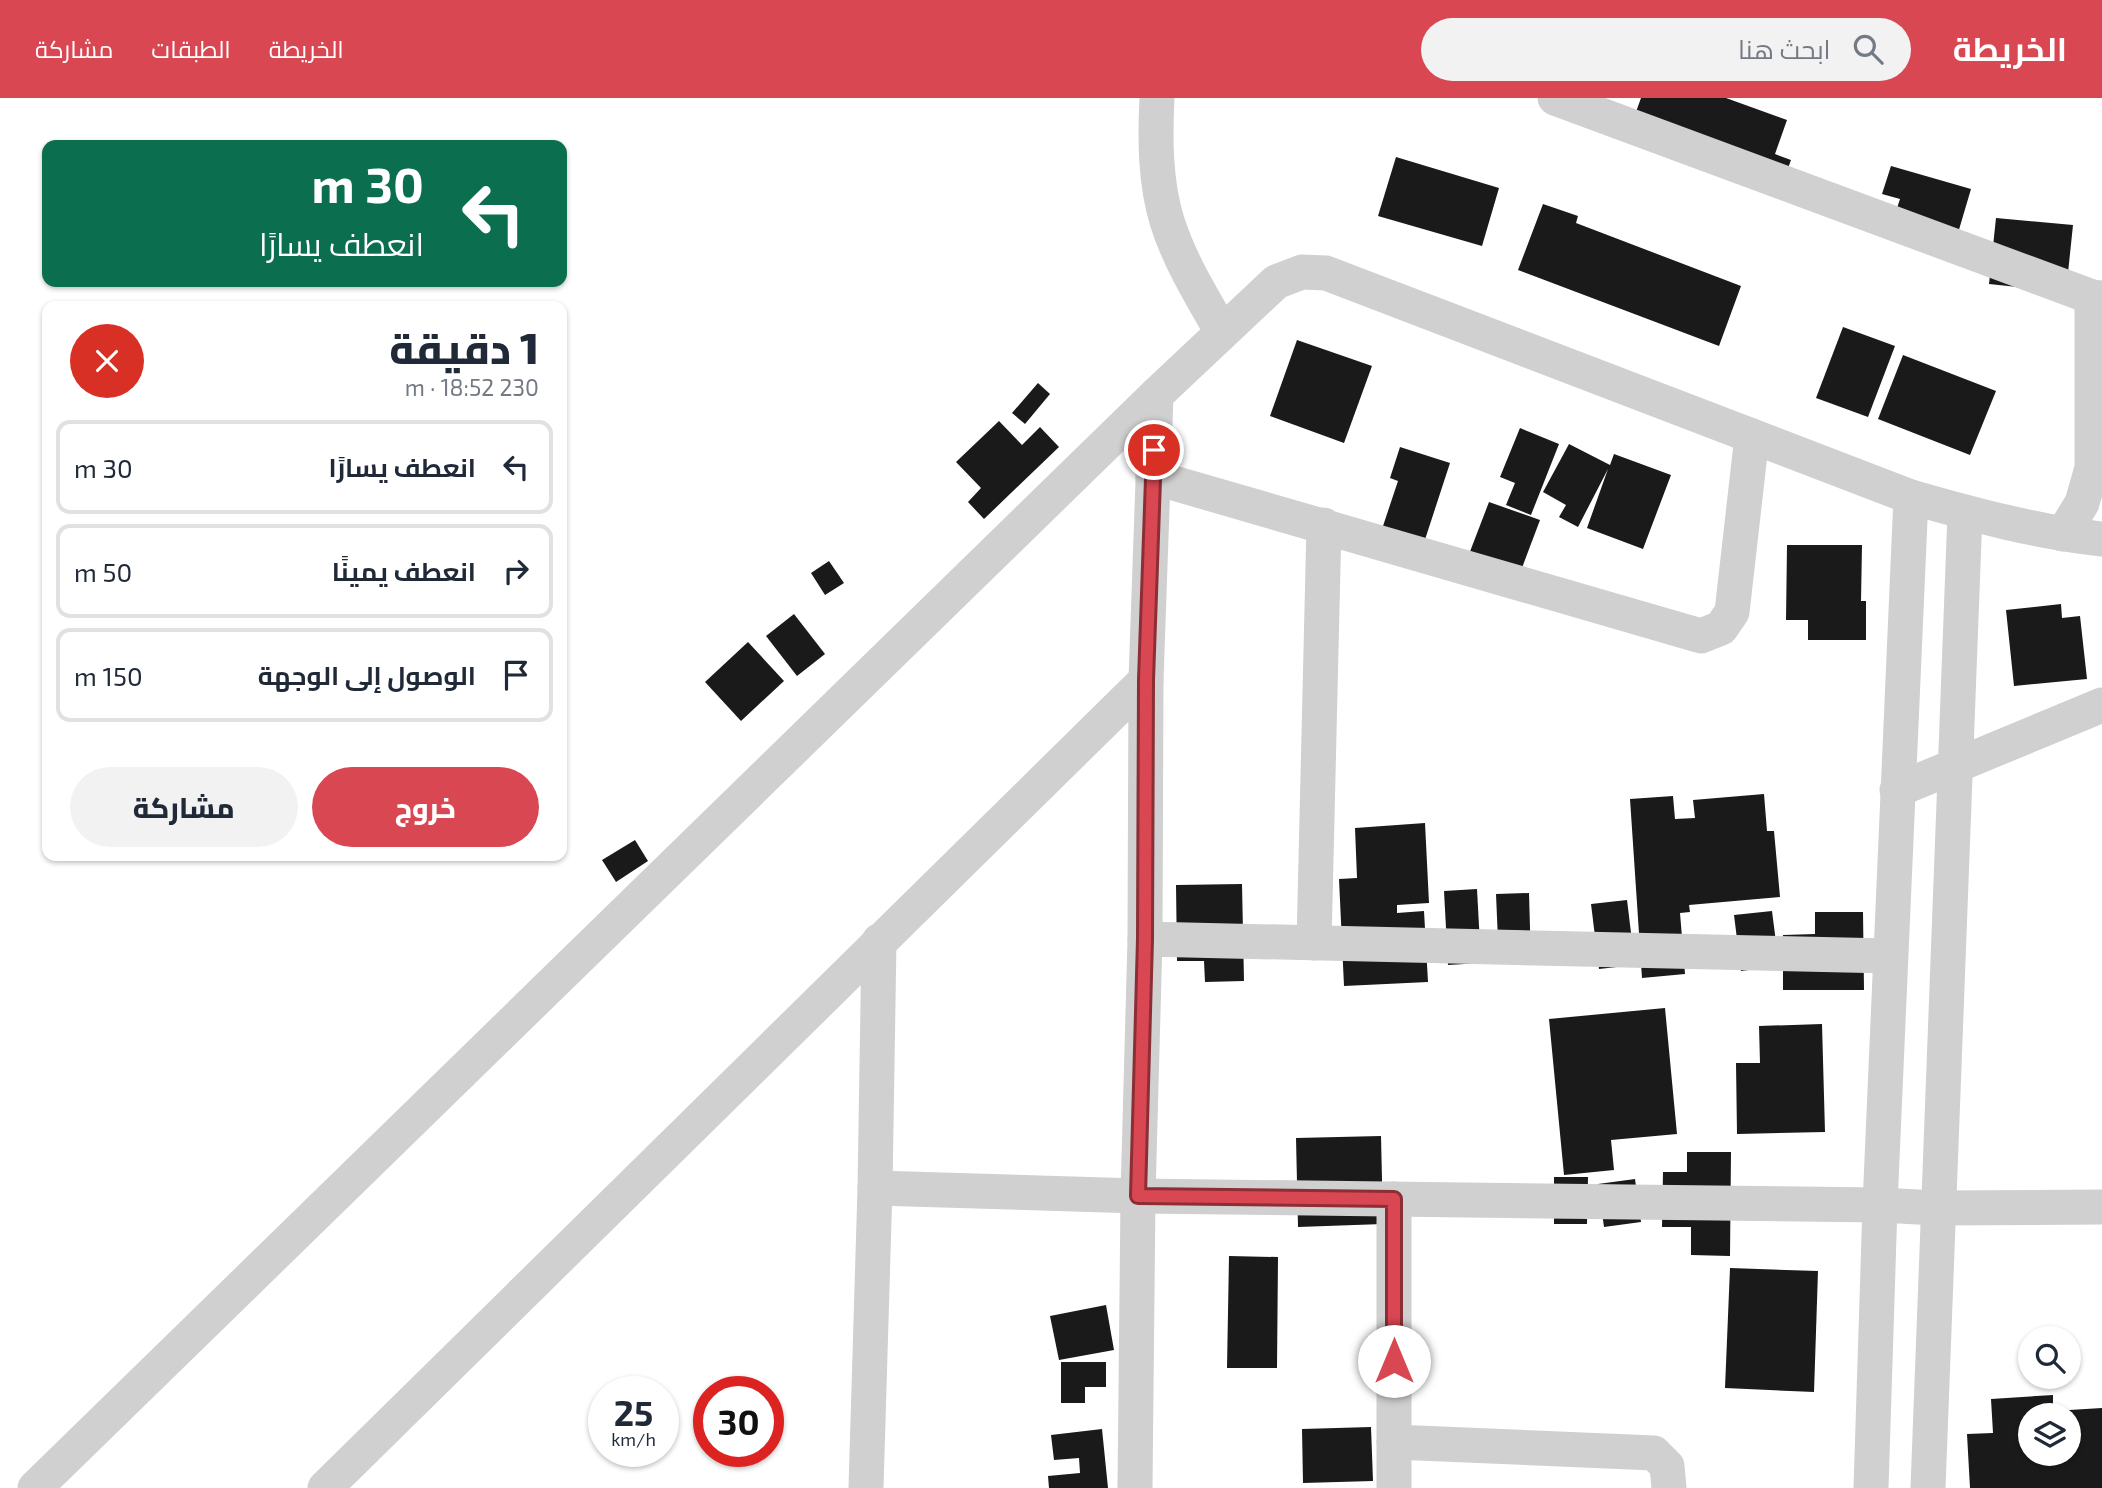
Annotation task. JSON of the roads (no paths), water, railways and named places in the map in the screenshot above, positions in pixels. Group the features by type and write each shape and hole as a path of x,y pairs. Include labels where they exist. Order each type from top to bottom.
{"street":[{"path":"1157,98 1156,154 1167,221 1182,258 1222,332"},
{"path":"1555,98 2097,298 2092,468 2082,503 2063,534"},
{"path":"35,1488 1156,394 1276,282 1303,272 1326,273 1911,497 1965,513 2063,534 2102,539"},
{"path":"1135,1488 1138,1196 1145,939 1146,680 1156,394"},
{"path":"1153,477 1701,636 1721,628 1732,612 1752,436"},
{"path":"1871,1488 1890,956 1911,497"},
{"path":"1928,1488 1965,513"},
{"path":"1314,943 1324,525"},
{"path":"325,1488 1146,680"},
{"path":"1897,790 2102,705"},
{"path":"1145,939 1890,956"},
{"path":"866,1488 879,941"},
{"path":"875,1188 1138,1196 1880,1205 1937,1208 2102,1207"},
{"path":"1394,1199 1394,1488"},
{"path":"1394,1441 1654,1453 1667,1466 1669,1488"}]}
